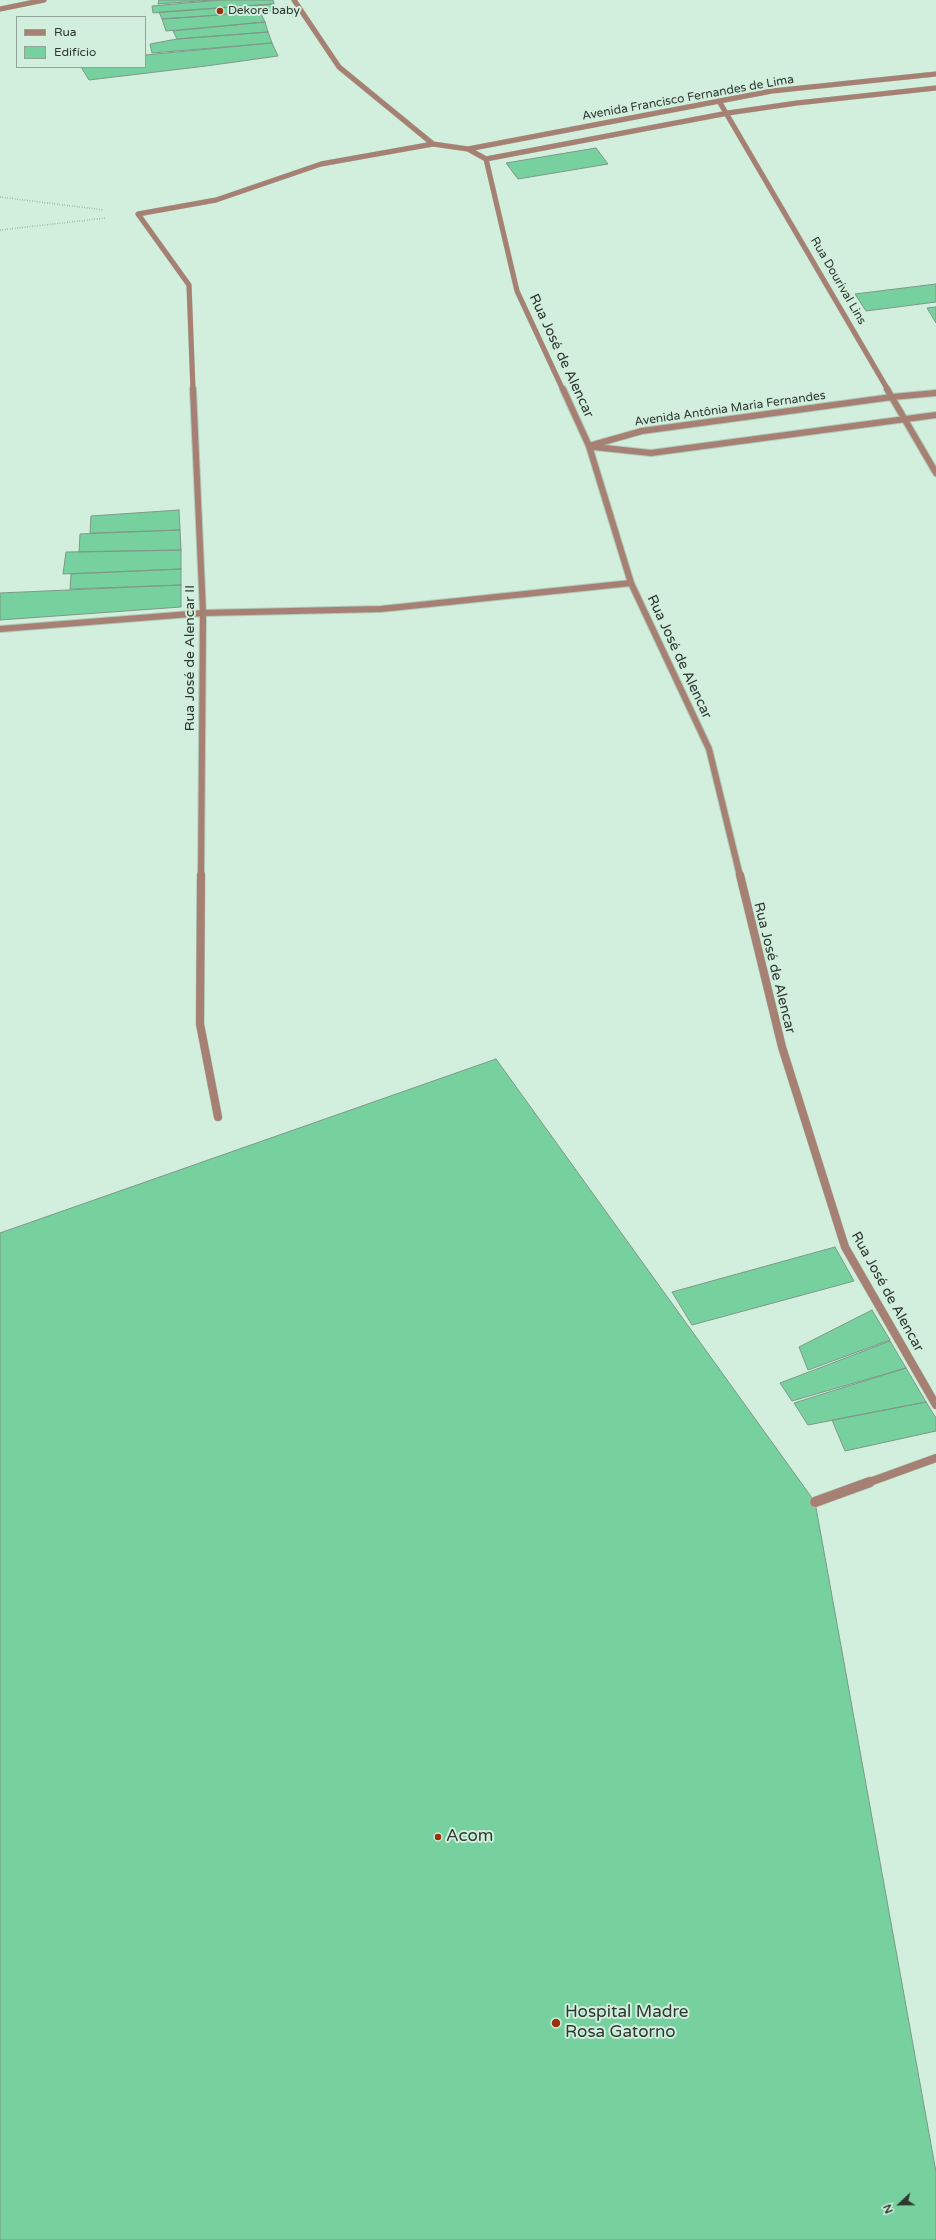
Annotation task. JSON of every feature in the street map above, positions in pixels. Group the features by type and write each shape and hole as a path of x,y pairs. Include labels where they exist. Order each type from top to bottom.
{"street":[{"path":"0,9 44,0"},
{"path":"294,0 340,67 433,144"},
{"name":"Avenida Francisco Fernandes de Lima","path":"468,149 772,91 936,74"},
{"name":"Avenida Francisco Fernandes de Lima","path":"486,159 728,113 797,103 936,88"},
{"name":"Rua Dourival Lins","path":"719,100 728,113 936,473"},
{"path":"138,214 216,200 321,164 433,144 468,149 486,159"},
{"name":"Rua José de Alencar","path":"486,159 517,291 589,446 631,583 709,749 782,1047 845,1247 936,1405"},
{"name":"Rua José de Alencar II","path":"138,214 189,285 203,613 200,1024 218,1117"},
{"name":"Avenida Antônia Maria Fernandes","path":"589,446 642,431 892,397 936,393"},
{"path":"589,446 651,453 936,415"},
{"path":"0,629 203,613 381,609 631,583"},
{"path":"815,1502 936,1458"}],"path":[{"path":"0,197 138,214"},
{"path":"0,230 138,214"}],"building":[{"path":"159,0 213,0 158,4"},
{"path":"222,0 273,0 274,4 153,13 152,6"},
{"name":"Dekore baby","path":"274,4 276,11 162,19 159,12"},
{"path":"260,12 265,22 166,31 162,19"},
{"path":"265,22 268,32 177,39 173,31"},
{"path":"268,32 272,43 152,53 150,44 177,39"},
{"path":"272,43 278,56 89,80 82,68 146,68 146,55"},
{"path":"596,148 608,164 518,179 506,163"},
{"path":"936,284 936,302 866,311 855,294"},
{"path":"936,307 936,323 927,308"},
{"path":"179,510 180,530 90,533 91,516"},
{"path":"180,530 181,550 79,552 80,534"},
{"path":"181,550 181,569 63,574 66,552"},
{"path":"181,569 181,585 70,589 71,574"},
{"path":"181,585 181,607 0,620 0,593"},
{"name":"Acom","path":"496,1059 815,1502 936,2172 936,2240 0,2240 0,1233"},
{"path":"835,1247 854,1281 692,1325 672,1292"},
{"path":"872,1310 890,1340 808,1370 799,1347"},
{"path":"890,1341 906,1368 792,1401 780,1383"},
{"path":"906,1368 926,1402 808,1425 794,1403"},
{"path":"926,1402 936,1418 936,1431 845,1451 832,1420"}],"place":[{"name":"Dekore baby","path":"220,11"},
{"name":"Acom","path":"438,1837"},
{"name":"Hospital Madre Rosa Gatorno","path":"556,2023"}]}
